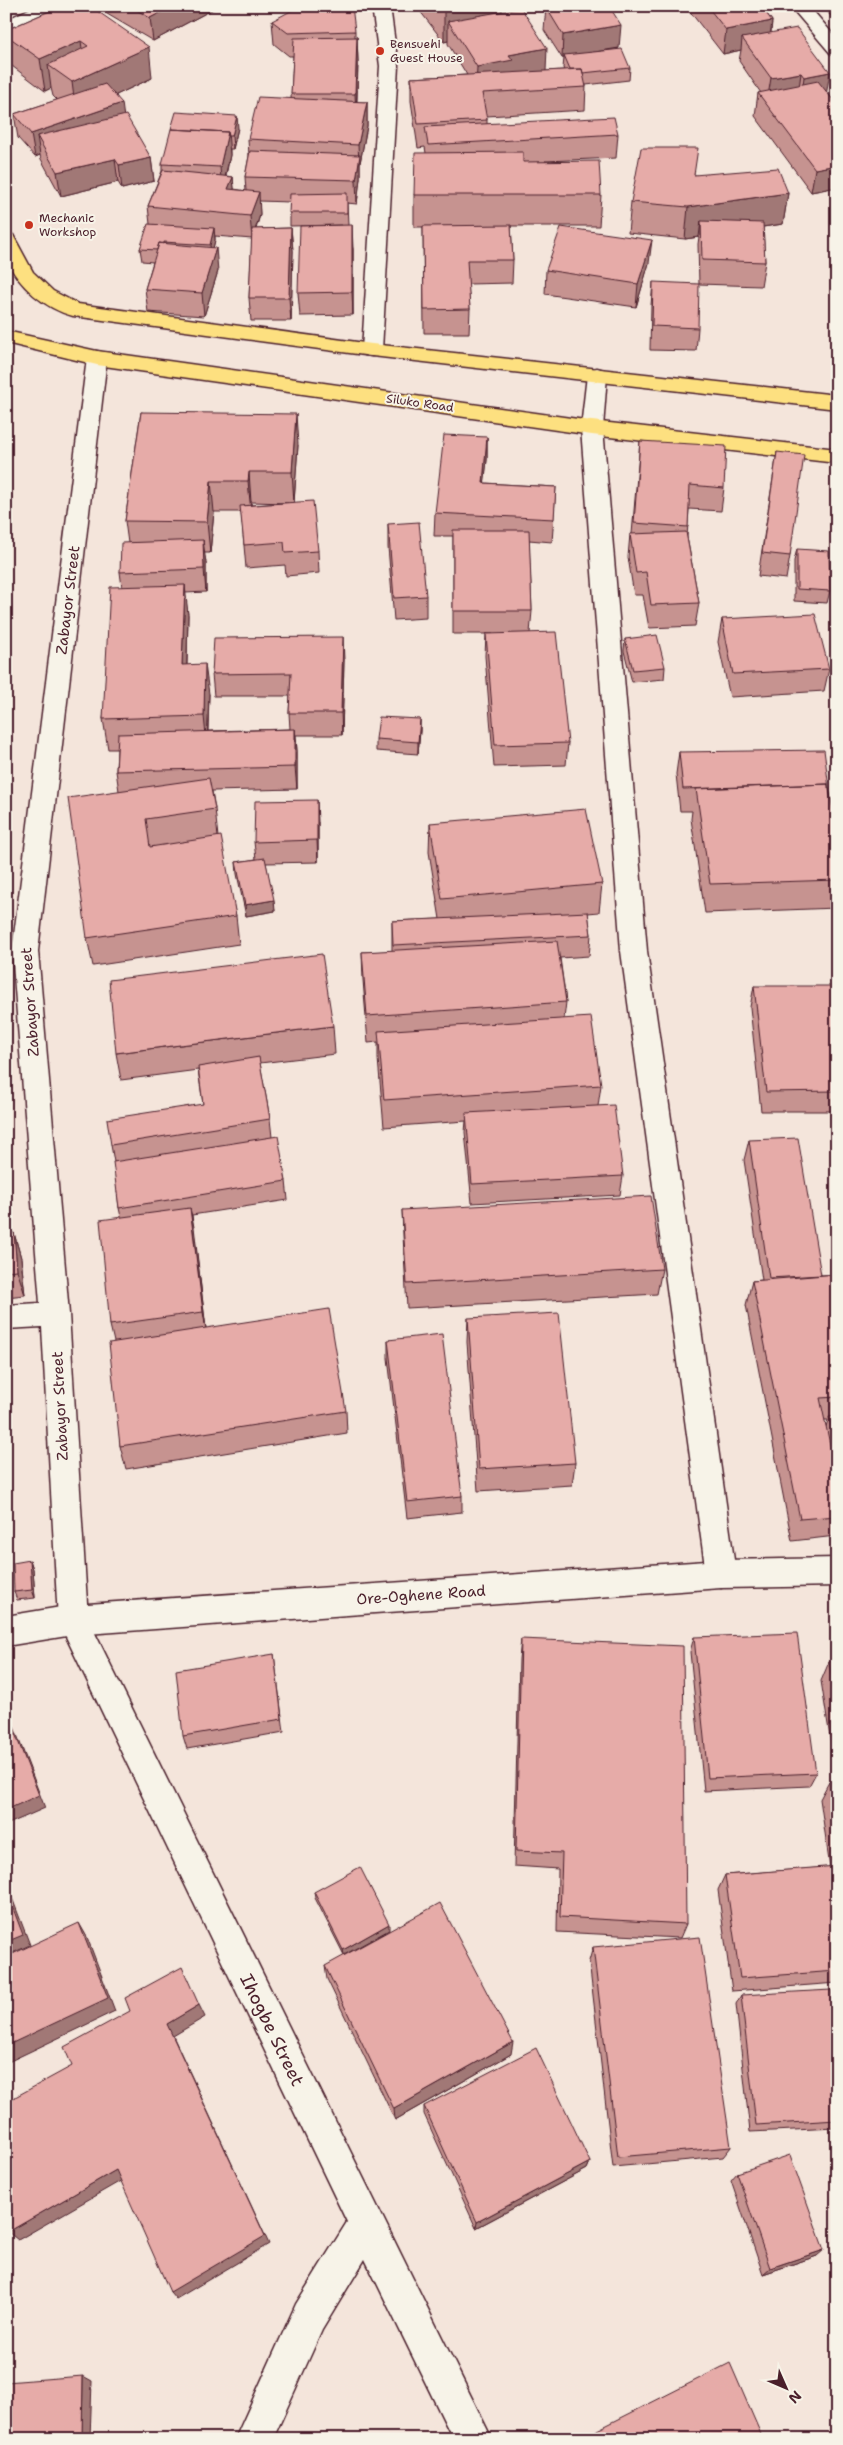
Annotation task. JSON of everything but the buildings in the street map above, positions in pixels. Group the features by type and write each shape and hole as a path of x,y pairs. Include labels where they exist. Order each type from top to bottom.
{"main road":[{"path":"6,239 25,275 46,295 73,310 372,350 837,402"},
{"name":"Siluko Road","path":"6,337 97,358 309,386 592,428 837,456"}],"street":[{"path":"6,27 49,6"},
{"path":"372,350 389,66 381,6"},
{"path":"799,6 837,50"},
{"name":"Zabayor Street","path":"73,1620 55,1314 16,955 97,358"},
{"path":"597,375 592,428 634,951 721,1574"},
{"path":"6,1317 55,1314"},
{"name":"Ore-Oghene Road","path":"6,1631 73,1620 721,1574 837,1572"},
{"name":"Ihogbe Street","path":"73,1620 366,2224 473,2439"},
{"path":"254,2439 309,2317 366,2224"}],"place":[{"name":"Bensuehi Guest House","path":"380,51"},
{"name":"Mechanic Workshop","path":"29,225"}]}
